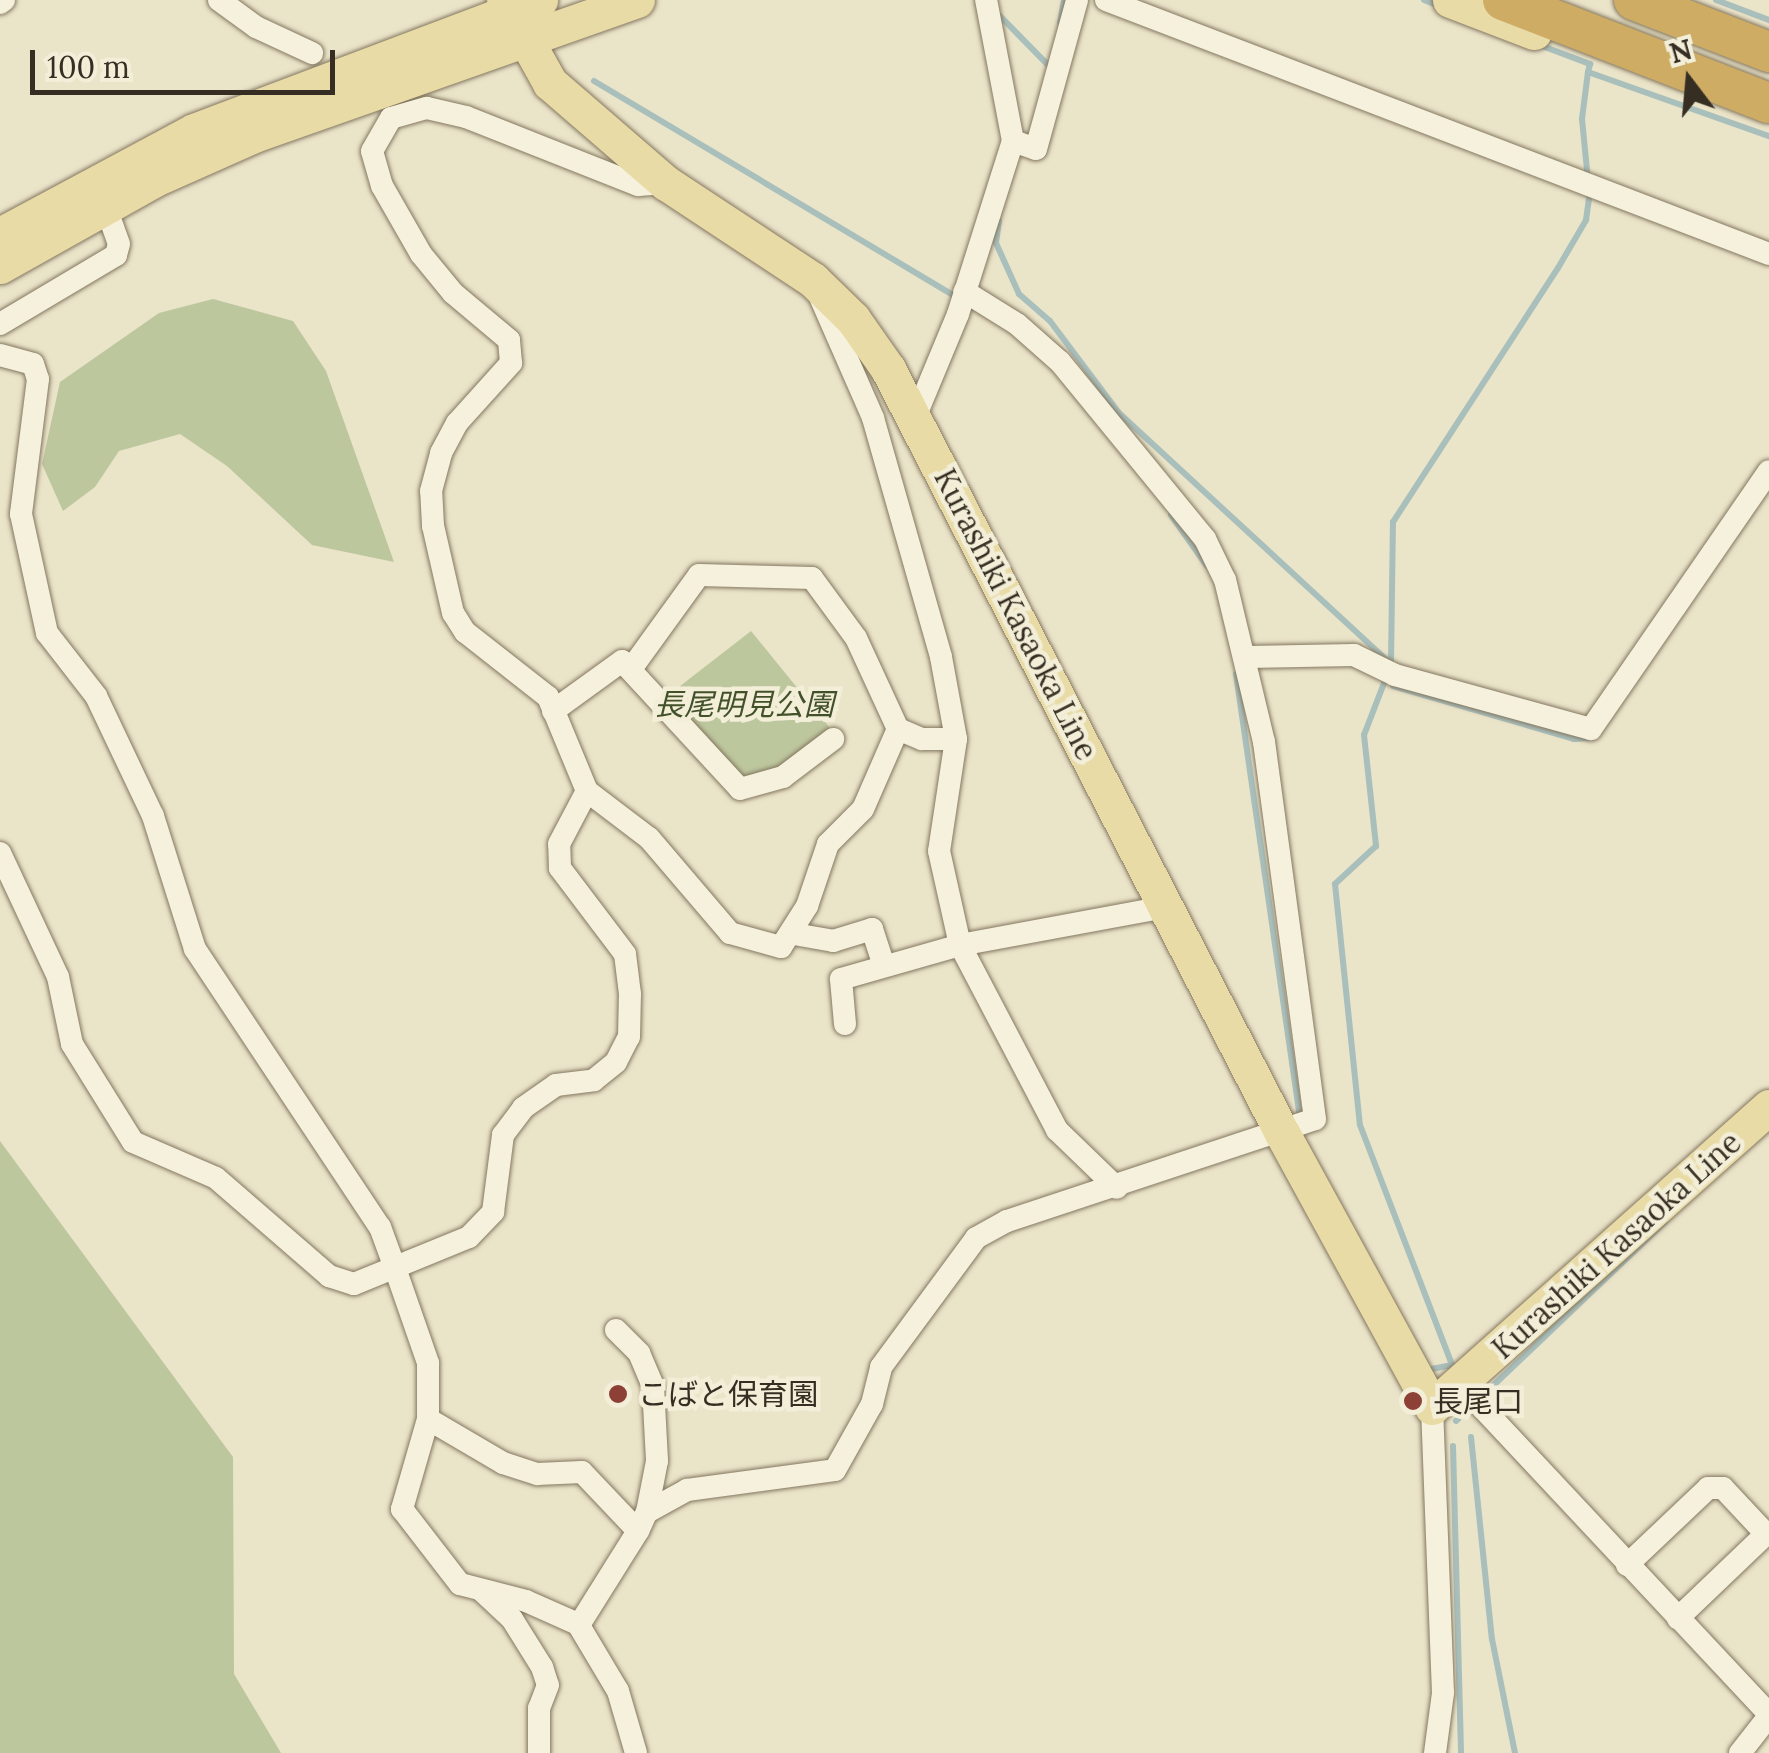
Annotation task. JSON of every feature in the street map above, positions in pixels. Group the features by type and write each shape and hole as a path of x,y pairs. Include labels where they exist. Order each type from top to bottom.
{"highway":[{"path":"1503,0 1569,14 1769,78"},
{"path":"1634,0 1769,52"},
{"path":"1569,14 1769,103"}],"main road":[{"path":"0,235 194,131 519,12 636,0"},
{"path":"1450,0 1769,121"},
{"path":"1678,0 1769,34"},
{"path":"0,266 105,205 519,12"},
{"name":"Kurashiki Kasaoka Line","path":"519,12 550,83 666,183 813,280 853,319 916,415 1166,908 1295,1129 1432,1407 1468,1395 1769,1107"}],"street":[{"path":"219,0 256,28 312,53"},
{"path":"916,415 1020,144 986,0"},
{"path":"1020,144 1036,149 1077,0"},
{"path":"1106,0 1769,254"},
{"path":"666,183 638,185 466,116 426,108 392,118 372,151 382,186 421,254 453,293 509,340 511,362 457,423 441,454 432,491 434,526 452,613 464,632 548,697 587,791 649,838 730,933 781,947 794,934 828,844 863,809 898,728"},
{"path":"0,324 116,255 119,244 105,205"},
{"path":"813,280 873,418 911,538 956,739 940,852 960,945 1057,1130 1117,1188"},
{"path":"642,1522 687,1490 835,1470 872,1404 882,1367 965,1246 1007,1221 1117,1188 1316,1119 1249,660 1225,580 1205,540 1155,491 1060,362 1018,324 961,302"},
{"path":"0,355 33,364 38,380 21,514 47,632 96,696 153,816 195,949 380,1228 395,1268 428,1363 428,1420 402,1509 440,1565 460,1584 540,1606 579,1625 618,1690 636,1753"},
{"path":"1226,669 1249,660 1325,651 1354,655 1388,672 1591,729 1769,470"},
{"path":"631,669 699,576 812,578 856,638 898,728 922,738 956,739"},
{"path":"553,711 616,662 631,669 740,788 783,777 833,740"},
{"path":"0,853 58,977 72,1044 132,1142 216,1178 329,1276 354,1284 470,1237 493,1212 503,1135 522,1108 556,1085 594,1080 616,1062 629,1037 625,954 560,868 559,844 587,791"},
{"path":"845,1024 840,979 866,976 883,964 960,945 1166,908"},
{"path":"794,934 833,941 872,929 883,964"},
{"path":"579,1625 642,1522 656,1484 654,1386 639,1353 616,1330"},
{"path":"1468,1395 1766,1711 1740,1753"},
{"path":"1432,1407 1442,1693 1435,1753"},
{"path":"428,1420 502,1463 537,1474 582,1472 642,1522"},
{"path":"1628,1565 1708,1488 1723,1488 1766,1534 1678,1618"},
{"path":"482,1591 512,1620 542,1667 548,1685 539,1708 539,1753"}],"green space":[{"path":"213,299 293,321 326,371 394,562 312,545 227,466 180,434 119,451 95,487 63,511 42,464 60,382 159,313"},
{"name":"長尾明見公園","path":"751,631 834,733 775,773 742,780 666,697"},
{"path":"0,1141 233,1457 234,1674 281,1753 0,1753"}],"waterway":[{"path":"1060,23 1064,0"},
{"path":"1424,0 1441,7"},
{"path":"1716,0 1769,20"},
{"path":"1000,16 1051,68"},
{"path":"1537,44 1590,64 1588,72 1769,136"},
{"path":"1588,72 1582,119 1588,180"},
{"path":"594,81 958,298"},
{"path":"1391,662 1393,522 1558,268 1586,220 1590,192"},
{"path":"999,221 996,243 1019,294 1050,321 1119,413 1389,662"},
{"path":"1171,515 1207,566"},
{"path":"1236,674 1300,1117"},
{"path":"1386,678 1364,735 1376,846 1335,884 1360,1125 1452,1365 1426,1370"},
{"path":"1393,686 1574,739 1592,738"},
{"path":"1456,1421 1665,1222"},
{"path":"1471,1437 1492,1639 1515,1753"},
{"path":"1453,1446 1461,1753"}],"place":[{"name":"こばと保育園","path":"618,1394"},
{"name":"長尾口","path":"1413,1401"}]}
